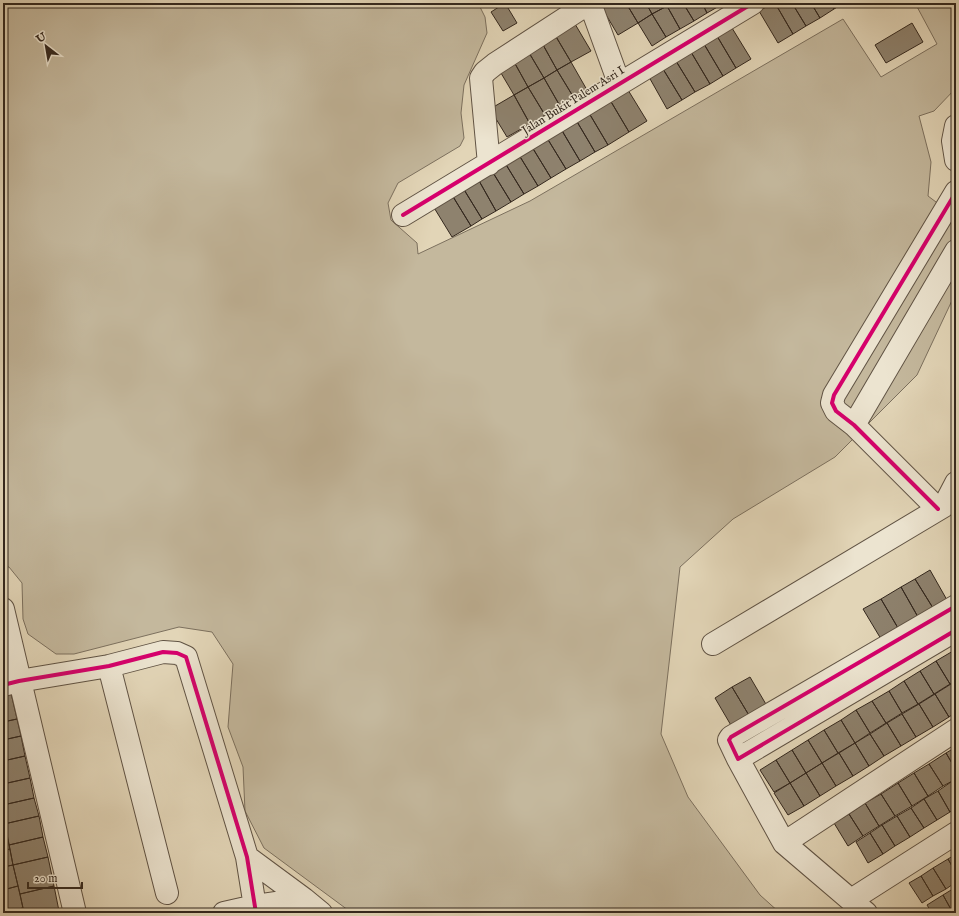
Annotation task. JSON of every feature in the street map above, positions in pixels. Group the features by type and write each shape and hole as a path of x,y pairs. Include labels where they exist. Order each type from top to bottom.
{"street":[{"path":"489,164 481,78 485,72 495,64 589,3 619,83"},
{"name":"Jalan Bukit Palem Asri I","path":"403,215 753,3"},
{"path":"956,128 953,141 956,160"},
{"path":"938,509 854,425 836,412 832,403 834,395 956,192"},
{"path":"854,425 954,254 948,253 933,242 927,241"},
{"path":"713,644 944,506 956,483"},
{"path":"956,606 732,737 729,742 784,843 858,907 956,833"},
{"path":"3,609 11,683 75,913"},
{"path":"738,759 956,630"},
{"path":"11,683 109,666 163,652 177,653 186,657 246,857 255,910"},
{"path":"109,666 166,892"},
{"path":"784,843 956,730"},
{"path":"246,857 321,913"},
{"path":"224,913 255,910 304,899"}],"shaded area":[{"path":"3,3 478,3 485,17 487,33 464,85 461,113 464,138 460,146 398,183 388,203 391,220 417,243 418,254 530,201 843,19 881,77 937,44 915,3 954,3 956,9 956,88 934,111 919,116 931,162 928,196 956,217 956,292 917,375 835,457 733,519 680,567 661,734 688,797 760,895 780,913 352,913 264,848 245,811 243,767 228,727 233,664 212,632 179,627 74,654 56,654 28,634 23,619 22,583 9,567 3,566"}],"building":[{"path":"505,3 517,23 503,31 491,12"},
{"path":"611,3 626,3 638,23 618,35 602,8"},
{"path":"626,3 646,3 652,14 638,23"},
{"path":"646,3 665,3 667,6 652,14"},
{"path":"671,3 683,3 694,21 680,29 667,6"},
{"path":"683,3 702,3 707,13 694,21"},
{"path":"702,3 720,3 721,5 707,13"},
{"path":"775,3 793,34 778,43 759,11"},
{"path":"775,3 792,3 806,26 793,34"},
{"path":"792,3 811,3 820,18 806,26"},
{"path":"811,3 831,3 834,9 820,18"},
{"path":"831,3 844,3 834,9"},
{"path":"667,6 680,29 666,37 652,14"},
{"path":"652,14 666,37 652,46 638,23"},
{"path":"912,23 923,42 886,63 875,45"},
{"path":"575,24 591,51 571,62 555,35"},
{"path":"732,28 751,59 736,68 717,36"},
{"path":"555,35 571,62 557,70 542,43"},
{"path":"717,36 736,68 723,76 704,44"},
{"path":"542,43 557,70 544,78 528,51"},
{"path":"704,44 723,76 710,84 691,52"},
{"path":"528,51 544,78 528,87 513,60"},
{"path":"691,52 710,84 695,92 676,61"},
{"path":"513,60 528,87 514,95 498,68"},
{"path":"676,61 695,92 682,100 663,69"},
{"path":"571,62 587,90 574,98 557,70"},
{"path":"663,69 682,100 667,109 649,77"},
{"path":"557,70 574,98 560,106 544,78"},
{"path":"544,78 560,106 545,115 528,87"},
{"path":"528,87 545,115 530,124 514,95"},
{"path":"628,90 647,121 629,132 610,100"},
{"path":"514,95 530,124 507,137 490,109"},
{"path":"610,100 629,132 608,145 589,113"},
{"path":"589,113 608,145 595,152 576,120"},
{"path":"576,120 595,152 580,161 561,129"},
{"path":"561,129 580,161 566,169 547,138"},
{"path":"547,138 566,169 551,178 532,147"},
{"path":"532,147 551,178 538,186 519,155"},
{"path":"519,155 538,186 524,194 505,163"},
{"path":"505,163 524,194 511,202 492,171"},
{"path":"492,171 511,202 496,211 478,179"},
{"path":"478,179 496,211 482,219 463,188"},
{"path":"463,188 482,219 471,226 452,195"},
{"path":"452,195 471,226 452,237 433,206"},
{"path":"930,570 947,600 933,608 915,579"},
{"path":"915,579 933,608 918,617 901,587"},
{"path":"901,587 918,617 898,628 881,599"},
{"path":"881,599 898,628 881,639 863,609"},
{"path":"953,651 956,656 956,680 950,684 936,661"},
{"path":"936,661 950,684 934,694 920,671"},
{"path":"920,671 934,694 918,704 904,681"},
{"path":"750,677 767,706 750,717 732,687"},
{"path":"904,681 918,704 902,713 889,691"},
{"path":"951,684 956,693 956,712 949,717 935,694"},
{"path":"732,687 750,717 732,727 715,698"},
{"path":"889,691 902,713 886,723 872,701"},
{"path":"11,693 17,719 3,722 3,695"},
{"path":"935,694 949,717 933,727 919,704"},
{"path":"872,701 886,723 870,733 856,710"},
{"path":"919,704 933,727 916,737 902,714"},
{"path":"856,710 870,733 855,743 841,720"},
{"path":"902,714 916,737 901,746 887,723"},
{"path":"17,719 21,736 3,740 3,722"},
{"path":"841,720 855,743 838,753 824,730"},
{"path":"887,723 901,746 884,756 870,734"},
{"path":"824,730 838,753 822,763 808,740"},
{"path":"870,734 884,756 869,766 855,743"},
{"path":"21,736 25,756 3,761 3,740"},
{"path":"808,740 822,763 806,773 792,750"},
{"path":"855,743 869,766 853,776 839,753"},
{"path":"956,747 956,770 946,753"},
{"path":"792,750 806,773 790,783 776,760"},
{"path":"839,753 853,776 836,786 822,763"},
{"path":"946,753 956,770 956,779 943,786 929,764"},
{"path":"25,756 30,778 3,784 3,761"},
{"path":"776,760 790,783 774,792 760,770"},
{"path":"822,763 836,786 820,796 806,773"},
{"path":"929,764 943,786 928,796 914,773"},
{"path":"806,773 820,796 804,806 790,783"},
{"path":"914,773 928,796 912,806 898,783"},
{"path":"30,778 34,798 3,805 3,784"},
{"path":"951,782 956,790 956,808 950,812 938,791"},
{"path":"790,783 804,806 788,815 774,793"},
{"path":"898,783 912,806 895,816 881,794"},
{"path":"938,791 950,812 937,820 924,799"},
{"path":"881,794 895,816 879,826 865,803"},
{"path":"34,798 39,816 4,824 3,805"},
{"path":"924,799 937,820 924,828 911,808"},
{"path":"865,803 879,826 863,836 849,814"},
{"path":"911,808 924,828 910,837 897,816"},
{"path":"849,814 863,836 848,846 834,823"},
{"path":"39,816 43,837 9,845 4,824"},
{"path":"897,816 910,837 895,846 882,825"},
{"path":"3,818 7,834 3,835"},
{"path":"882,825 895,846 883,854 870,833"},
{"path":"870,833 883,854 868,863 856,842"},
{"path":"7,834 10,849 3,851 3,835"},
{"path":"43,837 48,857 13,865 9,845"},
{"path":"10,849 13,865 3,867 3,851"},
{"path":"956,854 956,873 948,859"},
{"path":"48,857 54,886 20,894 13,865"},
{"path":"948,859 956,873 956,882 946,889 933,868"},
{"path":"13,865 18,886 3,890 3,867"},
{"path":"933,868 946,889 933,896 921,876"},
{"path":"921,876 933,896 922,903 909,883"},
{"path":"18,886 23,908 3,912 3,890"},
{"path":"54,886 59,911 50,913 24,913 20,894"},
{"path":"956,887 956,913 953,913 943,895"},
{"path":"943,895 953,913 932,913 927,905"},
{"path":"23,908 24,913 3,913 3,912"}],"cycle path":[{"path":"403,215 753,3"},
{"path":"938,509 854,425 836,411 832,403 834,395 956,192"},
{"path":"956,606 731,737 729,740 738,759 956,630"},
{"path":"3,685 109,666 163,652 177,653 186,657 247,857 256,913"}]}
